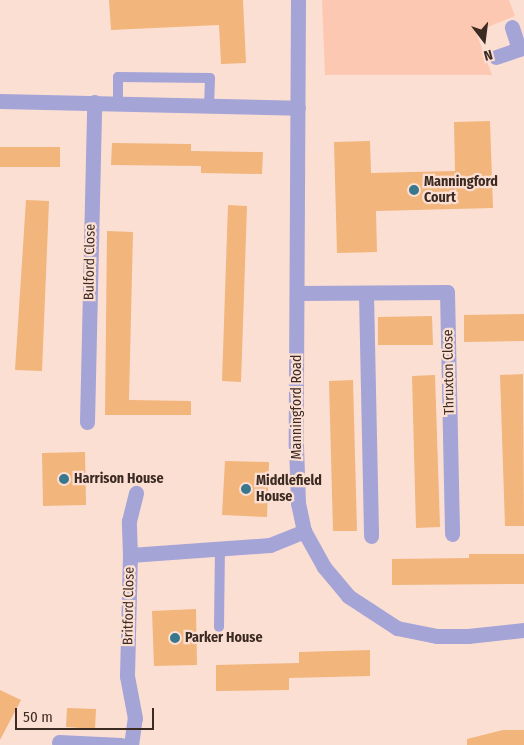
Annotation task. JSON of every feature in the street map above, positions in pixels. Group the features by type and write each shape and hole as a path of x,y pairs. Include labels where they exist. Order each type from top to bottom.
{"street":[{"name":"Manningford Road","path":"298,0 296,446 298,503 304,531 324,567 348,596 398,628 421,634 468,636 524,630"},
{"path":"496,57 521,55 512,27"},
{"path":"0,101 298,108"},
{"name":"Bulford Close","path":"87,422 94,102"},
{"name":"Thruxton Close","path":"297,293 447,292 452,534"},
{"path":"366,294 370,536"},
{"path":"130,555 129,521 136,493"},
{"name":"Britford Close","path":"130,745 135,718 127,676 130,555 270,545 304,531"},
{"path":"59,742 120,745"}],"lane":[{"path":"118,103 118,77 210,78 209,105"},
{"path":"219,627 220,548"}],"shaded area":[{"path":"322,0 509,0 515,16 476,32 492,75 325,75"}],"building":[{"path":"109,0 243,0 246,63 221,64 219,25 111,30"},
{"name":"Manningford Court","path":"490,121 493,208 376,211 377,252 337,253 334,142 370,141 371,173 455,171 454,122"},
{"path":"112,143 191,144 191,151 263,152 262,174 201,173 201,166 111,165"},
{"path":"0,147 60,147 60,167 0,167"},
{"path":"26,200 49,201 42,371 15,370"},
{"path":"228,205 247,206 241,382 222,381"},
{"path":"107,231 133,232 129,400 191,401 191,415 105,415"},
{"path":"524,314 524,341 464,342 464,315"},
{"path":"432,316 433,345 378,345 378,317"},
{"path":"523,374 524,526 505,526 500,375"},
{"path":"435,375 440,527 416,528 412,376"},
{"path":"353,380 357,531 333,531 329,381"},
{"name":"Harrison House","path":"85,452 86,505 43,506 42,453"},
{"name":"Middlefield House","path":"225,461 269,462 267,517 222,515"},
{"path":"469,554 524,554 524,584 392,585 392,559 469,558"},
{"name":"Parker House","path":"196,609 197,665 154,666 152,611"},
{"path":"370,650 370,676 289,678 289,690 216,691 216,665 299,663 299,652"},
{"path":"0,690 21,700 0,740"},
{"path":"67,708 96,709 95,729 66,727"},
{"path":"503,730 524,730 524,745 467,745 467,739"}],"place":[{"name":"Manningford Court","path":"414,190"},
{"name":"Harrison House","path":"64,479"},
{"name":"Middlefield House","path":"246,489"},
{"name":"Parker House","path":"175,638"}]}
